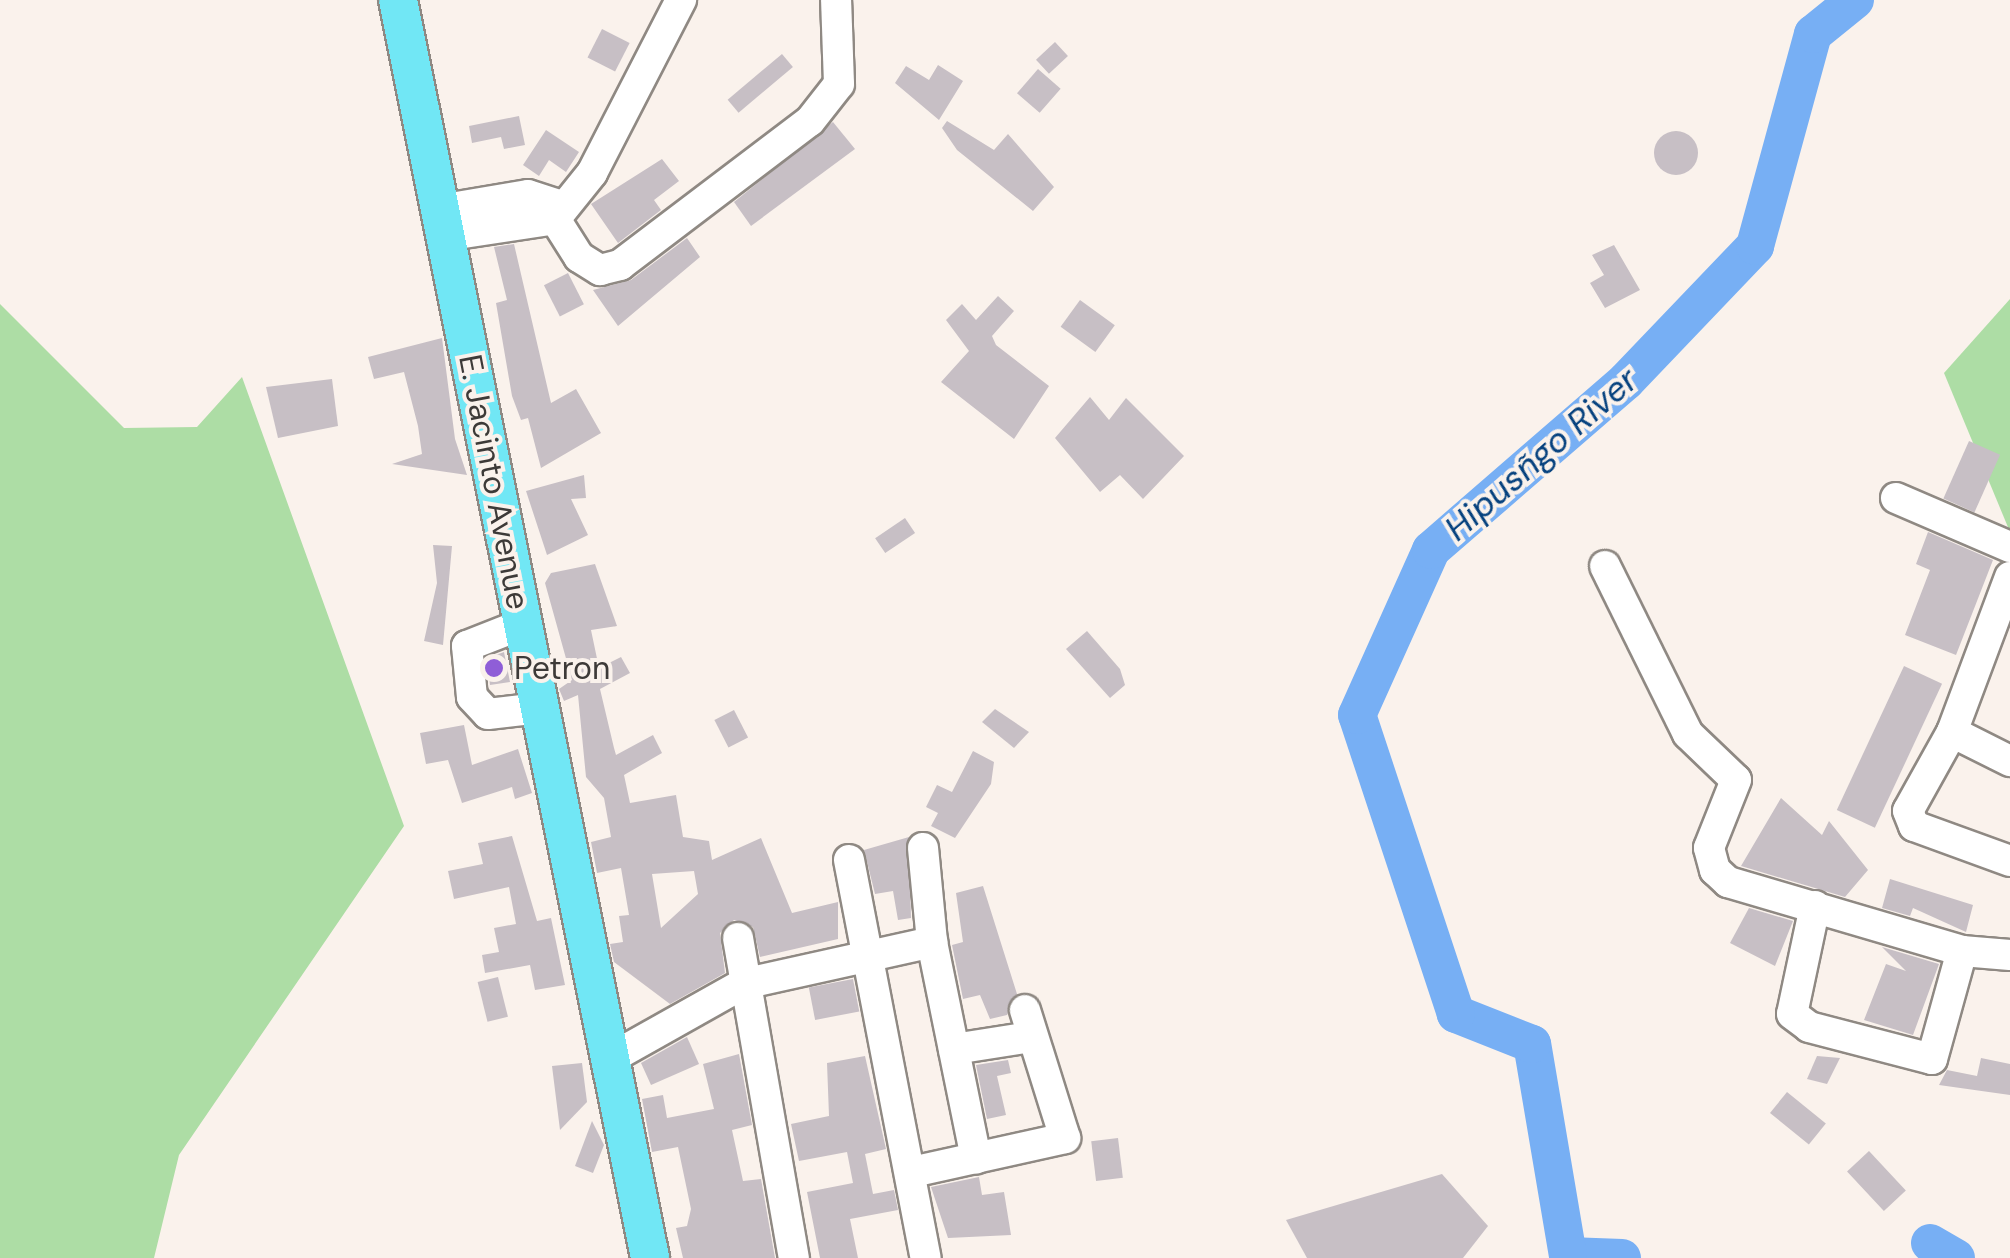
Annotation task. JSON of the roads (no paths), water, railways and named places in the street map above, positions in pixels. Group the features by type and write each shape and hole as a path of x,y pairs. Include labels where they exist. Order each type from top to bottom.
{"main road":[{"name":"E. Jacinto Avenue","path":"398,0 650,1258"}],"street":[{"path":"560,213 592,173 681,0"},
{"path":"442,223 528,195 560,213 579,257 600,270 620,264 810,121 839,84 836,0"},
{"path":"1896,498 2010,547"},
{"path":"1604,566 1688,734 1736,780 1709,848 1715,870 1962,952 2010,956"},
{"path":"2010,577 1952,732 1908,811 1914,826 2010,861"},
{"path":"523,624 466,646 472,697 488,714 540,708"},
{"path":"1952,732 2010,761"},
{"path":"923,848 932,942 976,1159"},
{"path":"849,860 926,1258"},
{"path":"1815,906 1792,1014 1809,1027 1932,1059 1962,952"},
{"path":"738,938 743,984 794,1258"},
{"path":"611,1058 743,984 932,942"},
{"path":"912,1172 1065,1138 1028,1024 954,1049"}],"waterway":[{"name":"Hipusñgo River","path":"1622,1258 1568,1256 1532,1044 1456,1014 1357,715 1431,550 1626,381 1755,246 1813,34 1855,0"},
{"name":"Hipusñgo River","path":"1930,1243 1956,1258"}],"place":[{"name":"Petron","path":"494,668"}]}
